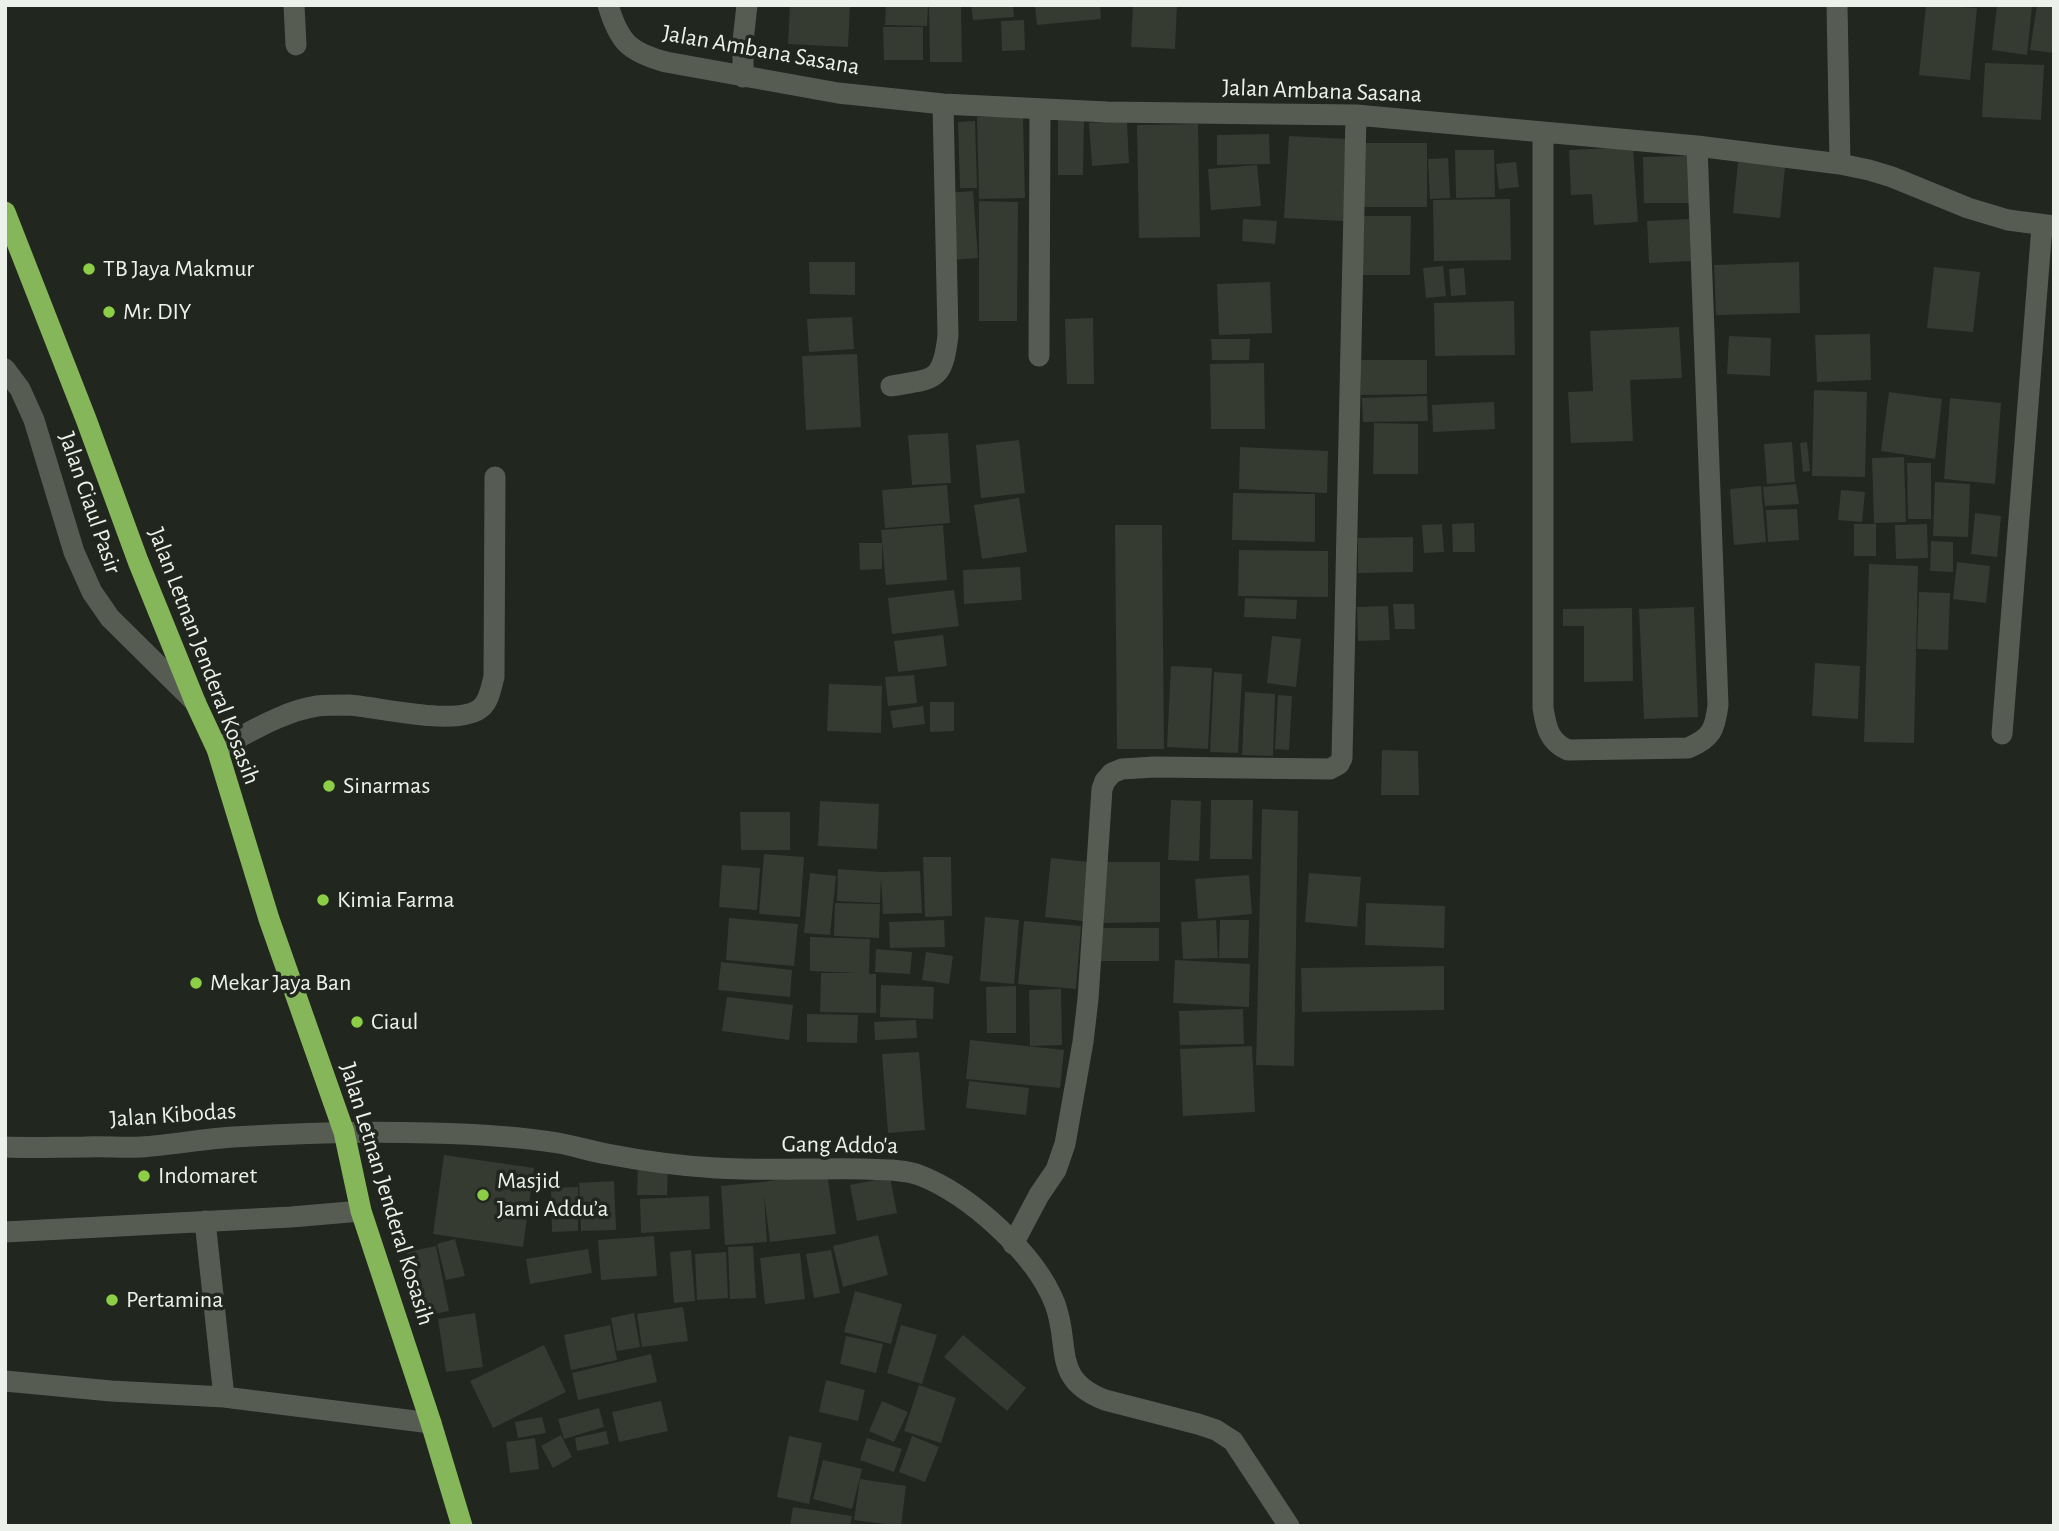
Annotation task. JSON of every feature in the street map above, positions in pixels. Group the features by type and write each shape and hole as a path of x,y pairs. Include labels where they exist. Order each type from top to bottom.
{"highway":[{"name":"Jalan Letnan Jenderal Kosasih","path":"5,212 138,561 217,749 270,919 344,1132 361,1211 462,1526"}],"street":[{"path":"293,5 296,45"},
{"name":"Jalan Ambana Sasana","path":"608,5 613,21 630,48 644,56 838,93 943,104 1107,112 1356,115 1698,146 1840,164 1892,177 1968,208 2008,220 2048,226"},
{"path":"743,77 747,5"},
{"path":"1837,5 1840,164"},
{"path":"891,386 928,380 937,373 945,360 948,335 943,104"},
{"path":"1039,356 1040,109"},
{"path":"1013,1244 1039,1195 1056,1170 1065,1144 1088,999 1102,789 1105,781 1112,773 1122,769 1154,766 1330,769 1339,764 1342,758 1356,115"},
{"path":"1543,133 1543,708 1546,727 1553,740 1568,750 1688,748 1712,733 1716,722 1718,705 1698,146"},
{"path":"2002,734 2048,226"},
{"name":"Jalan Ciaul Pasir","path":"5,369 20,389 34,420 74,552 92,592 110,618 197,704"},
{"path":"217,749 290,713 316,706 347,705 430,716 456,716 480,710 487,701 494,677 495,477"},
{"name":"Gang Addo'a","path":"344,1132 462,1134 516,1138 691,1167 755,1171 824,1168 888,1170 916,1174 959,1196 985,1216 1033,1266 1055,1304 1065,1359 1069,1373 1078,1385 1090,1395 1198,1424 1216,1430 1233,1441 1289,1526"},
{"name":"Jalan Kibodas","path":"5,1147 141,1147 228,1137 344,1132"},
{"path":"5,1232 361,1211"},
{"path":"205,1221 224,1397"},
{"path":"5,1381 111,1391 224,1397 431,1423"}],"building":[{"path":"790,5 850,5 848,47 788,44"},
{"path":"886,5 928,5 927,26 885,25"},
{"path":"971,5 1013,5 1014,17 973,20"},
{"path":"1035,5 1100,5 1101,19 1037,25"},
{"path":"1133,5 1177,5 1175,49 1131,47"},
{"path":"1926,5 1977,8 1970,80 1919,75"},
{"path":"1997,5 2032,7 2027,55 1992,50"},
{"path":"2037,5 2054,5 2054,53 2030,50"},
{"path":"929,6 961,6 962,62 930,62"},
{"path":"1024,20 1025,50 1002,51 1001,21"},
{"path":"883,27 923,27 923,60 884,60"},
{"path":"1985,63 2044,65 2041,120 1982,117"},
{"path":"1023,116 1025,198 979,199 977,117"},
{"path":"1058,118 1084,119 1083,175 1058,175"},
{"path":"975,121 977,188 960,188 958,122"},
{"path":"1127,121 1129,163 1092,166 1089,123"},
{"path":"1198,124 1200,237 1139,238 1137,125"},
{"path":"1269,134 1270,164 1217,165 1217,135"},
{"path":"1289,136 1349,139 1344,221 1284,218"},
{"path":"1361,143 1427,143 1427,207 1361,207"},
{"path":"1633,147 1638,222 1594,225 1592,194 1571,195 1569,150"},
{"path":"1455,150 1494,150 1495,197 1456,198"},
{"path":"1689,156 1689,203 1644,203 1643,157"},
{"path":"1448,158 1450,198 1430,199 1428,159"},
{"path":"1516,162 1519,187 1499,189 1496,164"},
{"path":"1738,162 1785,167 1780,218 1733,213"},
{"path":"1257,165 1261,206 1211,210 1208,169"},
{"path":"973,191 978,258 951,260 945,193"},
{"path":"1510,199 1511,260 1434,261 1433,200"},
{"path":"979,201 1018,202 1017,321 979,321"},
{"path":"1363,216 1411,216 1410,275 1362,275"},
{"path":"1243,219 1277,221 1275,244 1242,241"},
{"path":"1689,219 1691,261 1649,263 1647,221"},
{"path":"809,262 855,262 855,295 810,294"},
{"path":"1799,262 1800,313 1716,315 1714,265"},
{"path":"1443,266 1446,296 1426,298 1423,268"},
{"path":"1934,267 1980,272 1973,332 1927,328"},
{"path":"1464,268 1466,295 1451,296 1449,269"},
{"path":"1270,282 1272,333 1219,335 1217,284"},
{"path":"1514,301 1515,355 1435,356 1434,303"},
{"path":"852,317 854,349 809,352 807,319"},
{"path":"1093,318 1094,384 1067,384 1065,319"},
{"path":"1679,327 1682,378 1630,380 1633,441 1571,443 1568,392 1593,391 1590,331"},
{"path":"1870,334 1871,380 1817,382 1815,335"},
{"path":"1729,336 1771,338 1770,376 1727,374"},
{"path":"1211,339 1250,339 1249,360 1212,360"},
{"path":"857,354 861,427 806,430 802,356"},
{"path":"1360,360 1427,360 1427,394 1361,395"},
{"path":"1264,363 1265,429 1211,429 1210,364"},
{"path":"1814,390 1867,392 1865,477 1812,476"},
{"path":"1889,392 1942,399 1935,459 1881,451"},
{"path":"1427,396 1428,421 1363,422 1362,398"},
{"path":"1950,398 2001,403 1995,484 1944,479"},
{"path":"1494,402 1495,429 1433,432 1432,405"},
{"path":"1374,423 1418,424 1418,474 1373,474"},
{"path":"948,433 951,483 912,485 908,435"},
{"path":"1019,440 1025,493 981,498 976,445"},
{"path":"1792,442 1795,482 1767,484 1764,444"},
{"path":"1807,442 1810,471 1803,472 1800,443"},
{"path":"1240,447 1328,451 1327,493 1239,489"},
{"path":"1904,457 1906,522 1874,523 1872,458"},
{"path":"1907,463 1931,463 1931,519 1908,519"},
{"path":"1935,482 1970,484 1968,537 1933,536"},
{"path":"1796,484 1799,504 1765,506 1763,487"},
{"path":"947,485 950,523 885,528 882,490"},
{"path":"1761,486 1766,542 1734,545 1730,489"},
{"path":"1841,490 1865,492 1862,522 1838,520"},
{"path":"1233,493 1315,494 1315,542 1232,540"},
{"path":"1019,498 1027,552 982,559 974,505"},
{"path":"1797,509 1799,540 1768,542 1766,510"},
{"path":"1975,513 2001,516 1997,557 1971,554"},
{"path":"1474,523 1475,552 1453,552 1452,524"},
{"path":"1442,524 1444,552 1424,553 1422,525"},
{"path":"1854,524 1876,524 1876,556 1854,556"},
{"path":"1927,524 1928,558 1896,559 1895,525"},
{"path":"943,525 947,580 886,585 881,530"},
{"path":"1115,525 1162,525 1164,749 1117,749"},
{"path":"1413,537 1413,572 1358,573 1358,538"},
{"path":"1931,541 1953,542 1953,572 1930,571"},
{"path":"859,543 882,543 882,569 860,570"},
{"path":"1239,550 1328,551 1328,597 1238,596"},
{"path":"1957,562 1990,566 1986,603 1953,599"},
{"path":"1869,564 1918,566 1914,743 1864,742"},
{"path":"1020,567 1022,600 964,604 963,570"},
{"path":"954,590 959,626 892,634 888,598"},
{"path":"1919,592 1950,593 1948,650 1917,649"},
{"path":"1245,598 1297,600 1296,619 1244,617"},
{"path":"1393,604 1414,604 1415,629 1395,629"},
{"path":"1388,606 1390,640 1358,641 1357,607"},
{"path":"1694,607 1698,717 1644,719 1639,609"},
{"path":"1632,608 1633,681 1584,682 1584,626 1563,626 1563,609"},
{"path":"943,635 947,666 898,672 894,641"},
{"path":"1272,636 1301,639 1296,687 1267,683"},
{"path":"1815,663 1860,666 1858,719 1812,716"},
{"path":"1171,666 1212,668 1208,749 1167,747"},
{"path":"1214,672 1242,674 1238,753 1210,752"},
{"path":"914,675 917,703 888,706 885,677"},
{"path":"829,684 882,686 881,733 827,731"},
{"path":"1245,692 1275,694 1273,756 1242,755"},
{"path":"1278,695 1292,696 1289,750 1275,749"},
{"path":"930,702 954,702 954,731 930,732"},
{"path":"923,706 925,724 893,728 890,711"},
{"path":"1382,750 1418,751 1419,795 1381,795"},
{"path":"1171,800 1201,801 1199,861 1168,860"},
{"path":"1211,800 1253,800 1252,859 1210,859"},
{"path":"820,801 879,804 877,849 818,846"},
{"path":"1262,809 1298,811 1294,1066 1256,1065"},
{"path":"740,812 790,812 790,850 741,850"},
{"path":"764,854 804,857 800,917 759,914"},
{"path":"923,857 951,857 952,916 925,917"},
{"path":"1051,858 1089,862 1083,921 1045,917"},
{"path":"1104,862 1160,862 1160,922 1104,923"},
{"path":"722,865 760,868 757,910 719,907"},
{"path":"838,869 920,871 922,913 883,914 881,877 880,903 837,901"},
{"path":"810,873 836,876 830,935 804,933"},
{"path":"1309,873 1361,877 1357,927 1305,922"},
{"path":"1249,875 1252,914 1198,919 1195,879"},
{"path":"835,903 880,904 879,938 834,936"},
{"path":"1366,903 1445,906 1444,948 1365,945"},
{"path":"985,917 1019,920 1014,984 980,981"},
{"path":"729,918 798,924 794,966 726,960"},
{"path":"944,920 945,947 890,948 889,922"},
{"path":"1216,920 1218,958 1183,959 1181,922"},
{"path":"1220,920 1249,920 1248,958 1219,958"},
{"path":"1024,921 1081,926 1076,989 1018,984"},
{"path":"1102,928 1159,928 1159,961 1101,961"},
{"path":"810,937 870,939 869,974 876,974 876,1013 820,1012 821,973 859,973 810,971"},
{"path":"876,949 912,952 910,974 875,972"},
{"path":"926,952 953,956 949,984 922,980"},
{"path":"1175,960 1250,964 1249,1007 1173,1003"},
{"path":"721,962 792,970 790,997 718,990"},
{"path":"1444,966 1444,1010 1302,1012 1301,968"},
{"path":"881,985 934,987 933,1019 880,1017"},
{"path":"1016,986 1016,1033 987,1033 986,987"},
{"path":"1061,989 1062,1045 1030,1046 1029,990"},
{"path":"727,997 793,1005 789,1040 722,1031"},
{"path":"1243,1009 1244,1044 1180,1045 1179,1011"},
{"path":"807,1014 858,1015 857,1043 807,1042"},
{"path":"916,1020 917,1038 875,1040 874,1022"},
{"path":"970,1040 1064,1050 1060,1088 966,1079"},
{"path":"1252,1046 1255,1112 1183,1116 1180,1049"},
{"path":"919,1052 925,1130 888,1133 882,1054"},
{"path":"969,1081 1029,1088 1026,1115 966,1108"},
{"path":"444,1155 534,1168 523,1247 433,1234"},
{"path":"638,1164 668,1164 667,1195 637,1195"},
{"path":"827,1173 836,1234 770,1242 764,1195 767,1242 725,1245 721,1186"},
{"path":"890,1177 897,1213 857,1221 850,1185"},
{"path":"614,1181 616,1230 581,1231 579,1183"},
{"path":"578,1187 578,1231 552,1232 551,1188"},
{"path":"709,1196 710,1229 641,1233 640,1199"},
{"path":"878,1235 888,1275 843,1287 833,1246"},
{"path":"654,1236 657,1276 601,1280 598,1240"},
{"path":"455,1239 465,1276 446,1280 437,1244"},
{"path":"436,1246 449,1311 420,1317 407,1252"},
{"path":"753,1246 756,1298 730,1299 728,1247"},
{"path":"588,1249 592,1273 530,1284 526,1259"},
{"path":"691,1250 695,1301 674,1303 670,1252"},
{"path":"831,1250 840,1293 814,1298 806,1254"},
{"path":"726,1252 728,1298 697,1300 695,1254"},
{"path":"800,1253 805,1299 765,1304 760,1258"},
{"path":"855,1291 902,1304 891,1344 844,1332"},
{"path":"683,1307 688,1341 642,1347 637,1314"},
{"path":"475,1313 483,1367 446,1372 438,1319"},
{"path":"634,1313 640,1347 617,1351 611,1318"},
{"path":"610,1325 617,1360 571,1370 564,1335"},
{"path":"901,1325 937,1335 922,1384 887,1373"},
{"path":"963,1335 1026,1388 1007,1411 944,1357"},
{"path":"846,1336 883,1344 876,1373 840,1364"},
{"path":"544,1345 566,1392 493,1428 470,1381"},
{"path":"651,1354 657,1382 578,1400 572,1373"},
{"path":"826,1380 865,1390 858,1421 819,1412"},
{"path":"919,1385 956,1398 941,1443 904,1431"},
{"path":"661,1401 668,1431 619,1442 612,1412"},
{"path":"882,1401 908,1412 894,1442 869,1431"},
{"path":"599,1408 604,1427 564,1439 558,1419"},
{"path":"542,1417 546,1433 518,1438 515,1422"},
{"path":"606,1431 609,1444 577,1451 575,1438"},
{"path":"561,1435 572,1457 553,1468 541,1446"},
{"path":"789,1436 822,1443 809,1504 777,1497"},
{"path":"912,1436 939,1447 925,1482 899,1472"},
{"path":"535,1438 539,1469 510,1473 506,1442"},
{"path":"867,1438 902,1449 894,1472 860,1460"},
{"path":"823,1460 862,1469 852,1509 813,1499"},
{"path":"860,1479 906,1486 901,1526 854,1520"},
{"path":"793,1507 852,1516 850,1526 790,1526"}],"place":[{"name":"TB Jaya Makmur","path":"89,269"},
{"name":"Mr. DIY","path":"109,312"},
{"name":"Sinarmas","path":"329,786"},
{"name":"Kimia Farma","path":"323,900"},
{"name":"Mekar Jaya Ban","path":"196,983"},
{"name":"Ciaul","path":"357,1022"},
{"name":"Indomaret","path":"144,1176"},
{"name":"Masjid Jami Addu’a","path":"483,1195"},
{"name":"Pertamina","path":"112,1300"}]}
